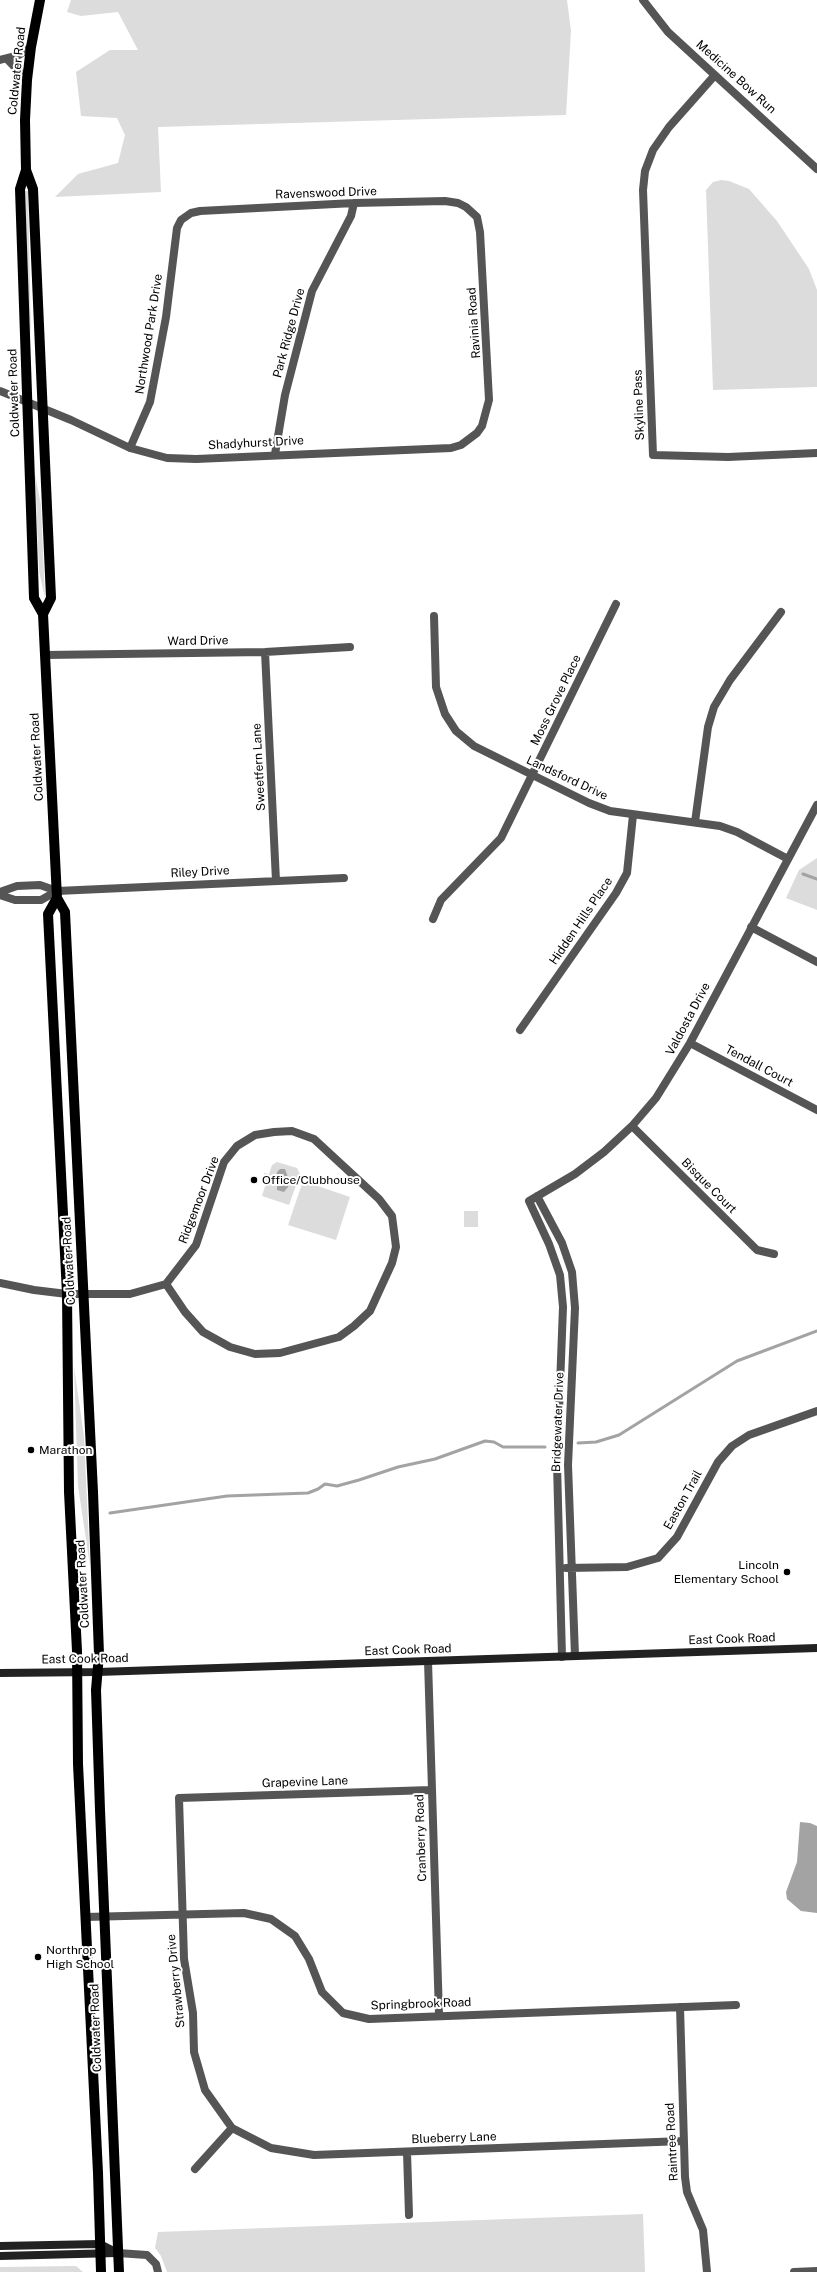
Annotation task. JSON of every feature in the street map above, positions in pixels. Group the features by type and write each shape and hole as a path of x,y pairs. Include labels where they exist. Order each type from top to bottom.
{"main road":[{"name":"Coldwater Road","path":"40,0 31,46 27,80 25,120 26,170 20,189 34,598 43,614 57,894 65,912 99,1640 96,1698 106,1916 119,2272"},
{"name":"Coldwater Road","path":"26,170 33,189 51,598 43,614"},
{"name":"Coldwater Road","path":"57,894 48,914 67,1294 69,1492 77,1672 79,1779 101,2272"},
{"name":"East Cook Road","path":"0,1673 98,1672 817,1648"},
{"path":"0,2246 100,2249 118,2253"},
{"path":"0,2256 100,2249"}],"street":[{"name":"Medicine Bow Run","path":"643,0 668,32 817,168"},
{"path":"27,80 4,60 31,46"},
{"name":"Skyline Pass","path":"715,75 669,126 653,150 645,171 643,190 654,455 728,456 817,453"},
{"name":"Ravenswood Drive","path":"181,220 191,213 200,211 354,203 445,201 458,203 473,211"},
{"name":"Park Ridge Drive","path":"275,454 285,395 312,290 351,216 354,203"},
{"name":"Ravinia Road","path":"473,211 478,217 480,232 490,381 487,415 477,433"},
{"name":"Northwood Park Drive","path":"130,448 150,402 166,317 174,241 181,220"},
{"name":"Shadyhurst Drive","path":"0,391 130,448 167,458 451,448 461,445 477,433"},
{"name":"Moss Grove Place","path":"433,919 441,900 501,838 616,604"},
{"path":"695,822 708,727 714,707 730,680 781,612"},
{"name":"Landsford Drive","path":"434,616 436,687 445,714 456,731 474,746 610,812 720,826 737,832 788,859"},
{"name":"Ward Drive","path":"45,655 265,652 350,647"},
{"name":"Sweetfern Lane","path":"265,652 276,881"},
{"name":"Valdosta Drive","path":"529,1201 575,1174 604,1152 632,1126 656,1098 690,1043 817,804"},
{"name":"Hidden Hills Place","path":"520,1030 616,892 627,873 633,815"},
{"name":"Riley Drive","path":"0,894 15,900 41,900 57,894 344,878"},
{"name":"Riley Drive","path":"0,894 17,886 40,885 57,894"},
{"path":"751,927 817,962"},
{"name":"Tendall Court","path":"690,1043 817,1110"},
{"name":"Bisque Court","path":"632,1126 758,1250 774,1254"},
{"name":"Ridgemoor Drive","path":"292,1131 314,1139 378,1199 392,1216 396,1247 392,1263 370,1311 354,1326 339,1336 280,1354 255,1354 230,1347 203,1332 185,1312 166,1284 196,1245 224,1162 237,1146 254,1135 292,1131"},
{"name":"Bridgewater Drive","path":"537,1196 562,1244 572,1272 574,1308 568,1465 570,1568 575,1656"},
{"name":"Bridgewater Drive","path":"529,1201 549,1244 560,1275 563,1307 557,1464 562,1657"},
{"path":"0,1283 34,1290 67,1294 130,1294 166,1284"},
{"name":"Easton Trail","path":"559,1568 627,1567 658,1558 677,1537 718,1462 732,1446 749,1435 817,1411"},
{"name":"Cranberry Road","path":"428,1661 438,2015"},
{"name":"Grapevine Lane","path":"179,1798 431,1790"},
{"name":"Strawberry Drive","path":"179,1798 184,1959 193,2013 194,2052 205,2090 232,2128"},
{"name":"Springbrook Road","path":"85,1917 244,1913 271,1919 295,1936 309,1959 322,1992 343,2013 369,2018 736,2005"},
{"name":"Raintree Road","path":"680,2007 685,2177 688,2192 703,2230 707,2272"},
{"path":"195,2169 232,2128"},
{"name":"Blueberry Lane","path":"232,2128 271,2148 314,2155 683,2141"},
{"path":"407,2152 409,2214"},
{"path":"118,2253 146,2255 156,2264 158,2272"},
{"path":"794,2272 817,2271"}],"shaded area":[{"path":"71,0 567,0 571,31 566,115 158,127 161,192 55,197 78,174 118,163 125,135 117,118 81,116 76,72 110,50 138,50 118,12 81,16 67,12"},
{"path":"721,180 729,181 749,189 777,221 809,269 817,290 817,387 713,390 706,190 713,182"},
{"path":"25,191 28,191 31,335 29,316"},
{"path":"35,474 41,505 45,598 39,571"},
{"path":"817,858 817,910 786,898 799,870"},
{"path":"277,1162 297,1168 300,1174 289,1205 262,1196 266,1183 262,1182 264,1173 269,1174 272,1165"},
{"path":"280,1169 285,1169 289,1180 288,1187 284,1192 277,1190 277,1172"},
{"path":"303,1181 350,1197 336,1240 288,1225"},
{"path":"464,1211 478,1211 478,1227 464,1227"},
{"path":"74,1367 84,1436 90,1566 78,1486"},
{"path":"800,1822 810,1823 817,1826 817,1913 801,1911 787,1899 786,1892 797,1862"},
{"path":"643,2214 645,2272 167,2272 161,2256 155,2248 158,2232"},
{"path":"76,2266 83,2272 0,2272 0,2267"}],"waterway":[{"path":"803,874 817,879"},
{"path":"578,1443 596,1442 619,1435 737,1361 817,1331"},
{"path":"110,1513 227,1496 308,1493 325,1484 337,1486 398,1467 435,1459 485,1441 494,1442 503,1447 545,1447"}],"place":[{"name":"Office/Clubhouse","path":"254,1180"},
{"name":"Marathon","path":"31,1450"},
{"name":"Lincoln Elementary School","path":"787,1572"},
{"name":"Northrop High School","path":"38,1957"}]}
